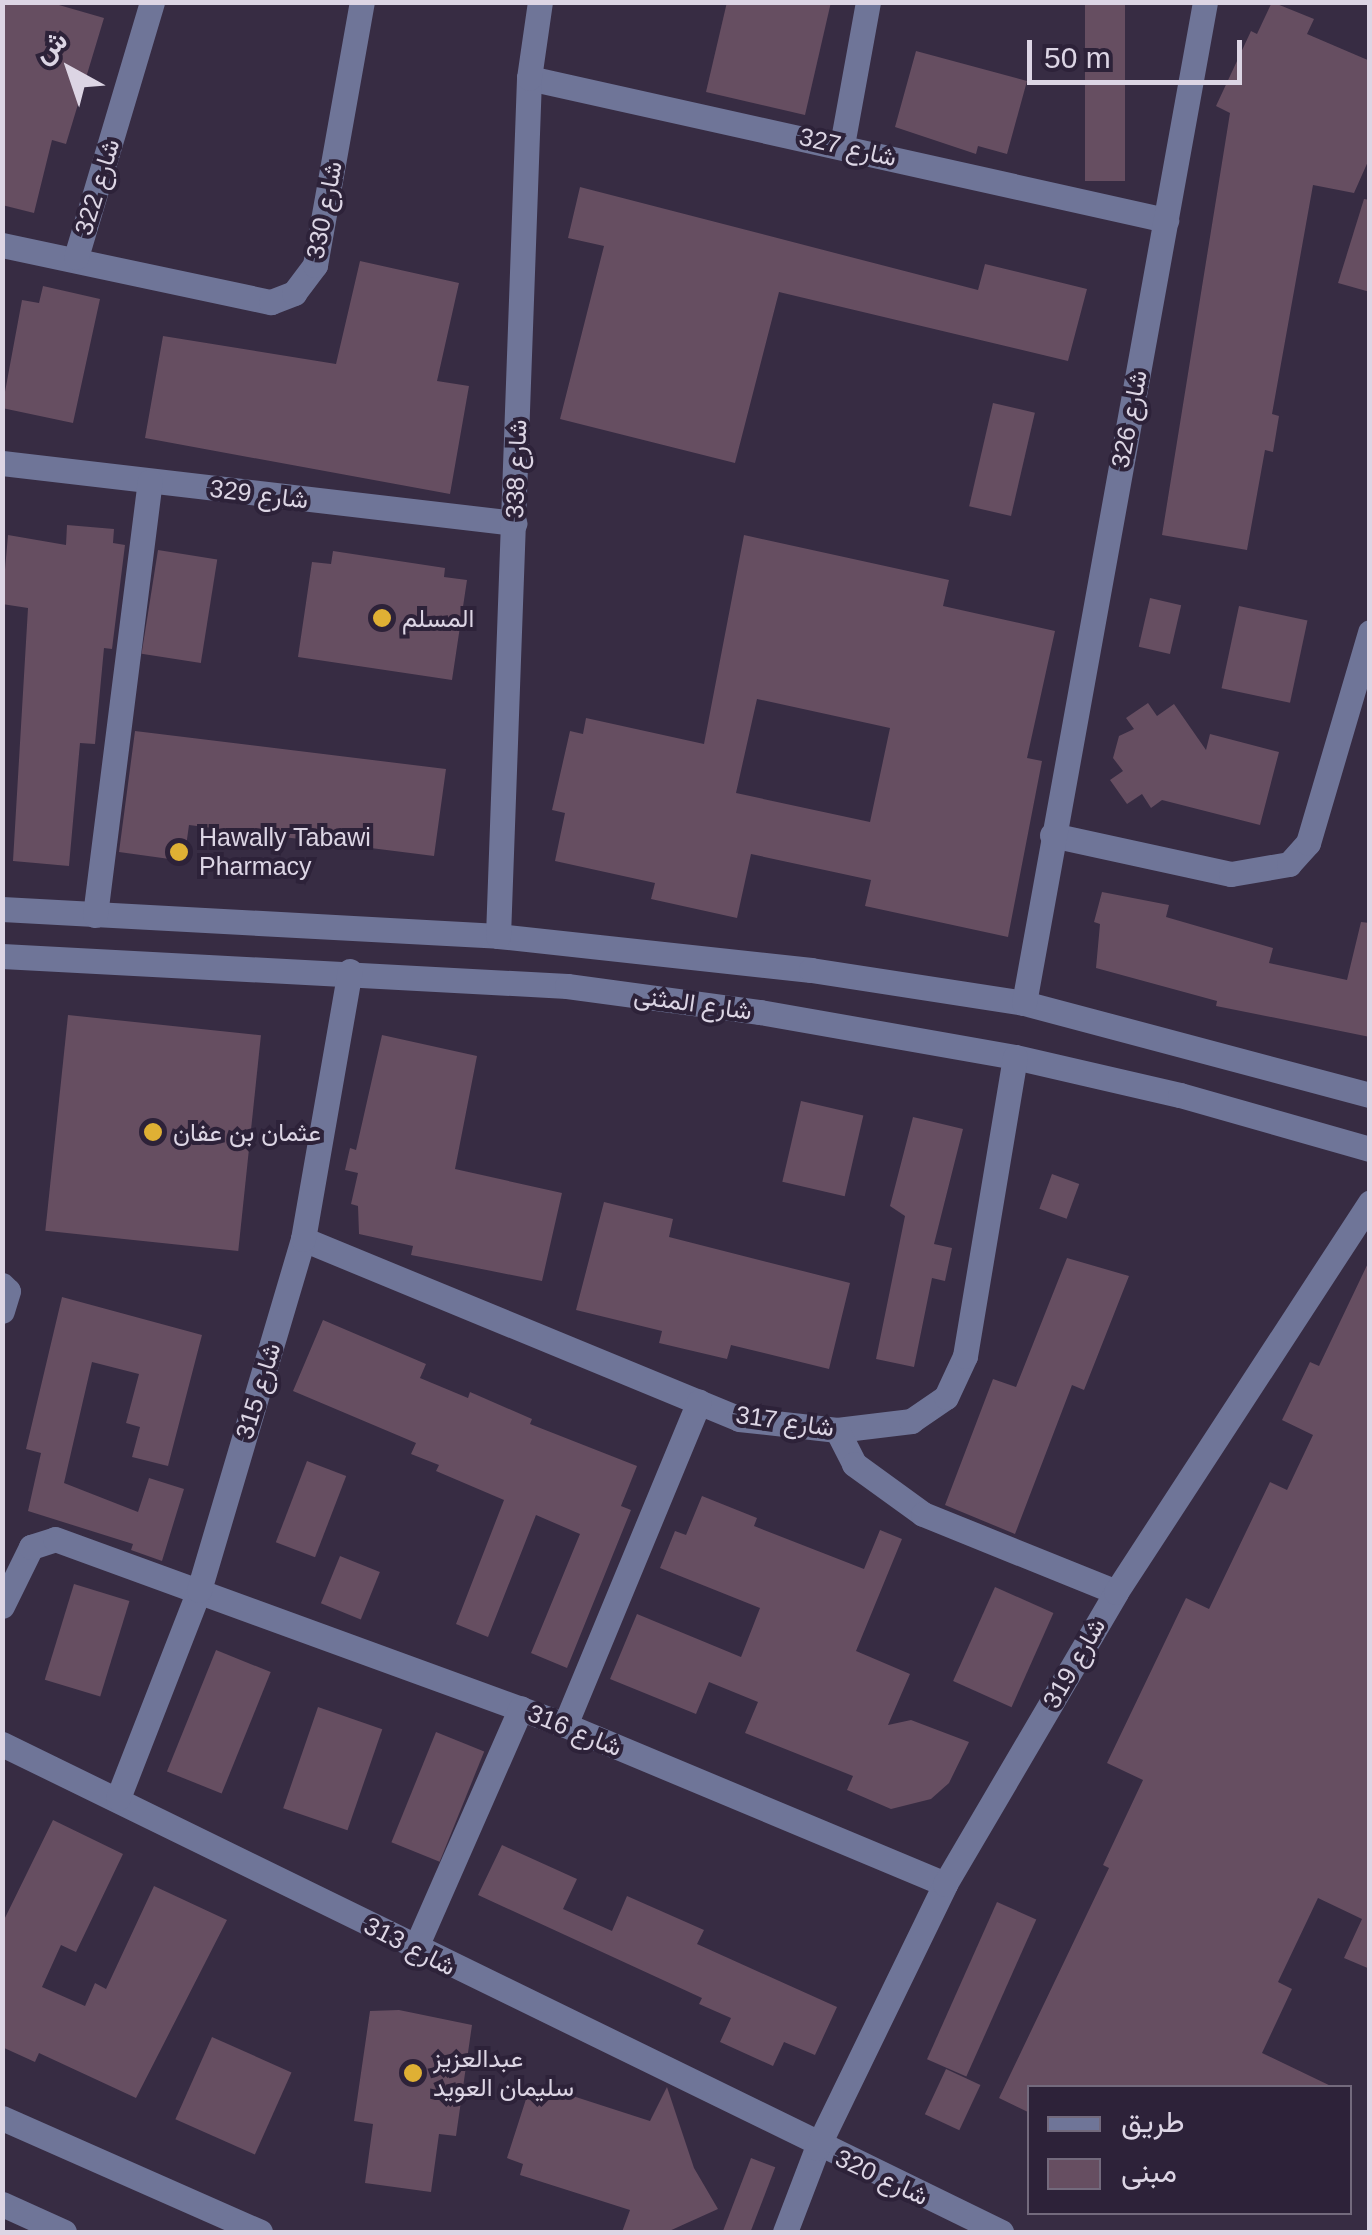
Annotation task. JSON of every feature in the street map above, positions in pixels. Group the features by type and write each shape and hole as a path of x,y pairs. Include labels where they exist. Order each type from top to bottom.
{"street":[{"name":"شارع 322","path":"76,257 152,2"},
{"name":"شارع 330","path":"2,245 76,257 271,302 294,294 315,265 362,2"},
{"name":"شارع 338","path":"498,936 529,78 540,2"},
{"path":"842,145 868,2"},
{"name":"شارع 326","path":"1024,1003 1205,2"},
{"name":"شارع 327","path":"529,78 1166,220"},
{"name":"شارع 329","path":"2,463 515,524"},
{"path":"95,915 150,481"},
{"path":"1052,834 1231,874 1289,864 1308,844 1370,632"},
{"name":"شارع المثنى","path":"2,910 498,936 811,970 1024,1003 1370,1095"},
{"name":"شارع المثنى","path":"2,956 350,971 567,986 1016,1057 1180,1094 1370,1149"},
{"name":"شارع 315","path":"118,1798 199,1590 303,1239 350,971"},
{"name":"شارع 317","path":"303,1239 739,1419 837,1430 911,1421 946,1397 965,1356 1016,1057"},
{"name":"شارع 319","path":"785,2232 817,2148 945,1884 1116,1592 1370,1202"},
{"path":"2,1285 8,1291 2,1311"},
{"path":"565,1726 699,1402"},
{"path":"837,1430 854,1464 923,1514 1116,1592"},
{"name":"شارع 316","path":"2,1606 31,1548 44,1538 199,1590 521,1708 945,1884"},
{"path":"415,1950 521,1708"},
{"name":"شارع 313","path":"2,1744 118,1798 817,2148"},
{"path":"2,2118 260,2232"},
{"name":"شارع 320","path":"817,2148 1002,2232"},
{"path":"2,2204 64,2232"}],"building":[{"path":"2,2 52,3 104,18 66,144 52,140 34,213 2,205"},
{"path":"727,2 831,2 805,115 706,92"},
{"path":"1085,2 1125,2 1125,181 1085,181"},
{"path":"1272,2 1314,19 1307,34 1370,61 1370,157 1354,193 1313,185 1272,414 1279,416 1273,452 1265,450 1247,550 1162,535 1230,113 1216,106 1251,31 1257,34"},
{"path":"916,51 1027,81 1007,154 978,146 976,154 895,127"},
{"path":"580,187 978,290 985,264 1087,289 1068,361 779,292 735,463 560,419 604,246 568,238"},
{"path":"1364,199 1370,200 1370,292 1338,283"},
{"path":"360,261 459,283 437,381 469,386 450,494 145,438 163,336 336,364"},
{"path":"43,286 100,299 73,423 2,408 22,300 39,303"},
{"path":"993,403 1035,413 1011,516 969,506"},
{"path":"67,525 114,529 113,543 125,545 112,649 104,648 95,744 80,743 69,866 13,861 28,608 2,604 8,535 66,545"},
{"path":"744,535 949,580 943,606 1055,631 1027,758 1042,761 1008,937 865,906 871,880 751,854 737,918 651,899 655,883 555,861 565,813 552,810 570,731 583,734 586,718 704,744","holes":["757,699 890,728 870,822 736,793"]},
{"path":"158,550 217,559 201,663 142,654"},
{"name":"المسلم","path":"333,551 445,568 444,577 467,580 452,680 298,657 312,562 331,564"},
{"path":"1150,598 1181,605 1170,654 1139,647"},
{"path":"1239,606 1307,621 1290,703 1222,688"},
{"path":"1148,703 1157,716 1174,704 1206,750 1210,734 1279,752 1260,825 1162,800 1151,808 1142,794 1127,804 1110,780 1123,771 1113,758 1119,736 1134,729 1126,718"},
{"path":"135,731 446,769 434,856 189,825 184,861 119,852"},
{"path":"1102,892 1169,905 1166,917 1273,948 1269,963 1347,980 1361,922 1370,923 1370,1037 1216,1006 1217,1001 1096,968 1100,924 1094,922"},
{"name":"عثمان بن عفان","path":"68,1015 261,1035 238,1251 45,1231"},
{"path":"382,1035 477,1056 455,1169 562,1193 542,1281 411,1255 413,1246 359,1234 358,1206 351,1204 358,1173 345,1170 350,1148 356,1150"},
{"path":"801,1101 863,1115 845,1196 782,1182"},
{"path":"913,1117 963,1129 934,1244 952,1248 945,1281 932,1278 914,1367 876,1359 905,1216 890,1206"},
{"path":"1052,1174 1079,1184 1067,1219 1039,1209"},
{"path":"604,1202 673,1219 669,1237 850,1283 829,1369 731,1345 727,1359 659,1343 662,1331 576,1310"},
{"path":"1067,1258 1129,1276 1084,1390 1072,1385 1015,1534 945,1505 993,1379 1016,1387"},
{"path":"1370,1259 1370,1969 1344,1958 1362,1919 1318,1898 1278,1982 1292,1989 1262,2053 1329,2085 1027,2085 1027,2112 999,2098 1109,1868 1103,1865 1143,1780 1107,1763 1186,1598 1209,1609 1270,1482 1287,1490 1313,1435 1282,1420 1310,1362 1319,1366"},
{"path":"62,1297 202,1335 168,1466 132,1457 140,1427 126,1423 139,1374 92,1362 64,1483 138,1512 149,1478 184,1489 162,1561 131,1550 133,1544 28,1511 41,1453 26,1449"},
{"path":"323,1320 426,1364 420,1378 468,1398 470,1392 532,1419 530,1424 637,1466 621,1506 631,1510 567,1668 531,1653 580,1534 536,1515 488,1637 456,1624 504,1500 436,1471 439,1465 411,1454 416,1443 293,1391"},
{"path":"307,1461 346,1476 315,1557 276,1542"},
{"path":"702,1496 757,1518 754,1526 864,1569 880,1530 902,1539 856,1651 910,1674 888,1725 911,1720 969,1742 949,1783 931,1799 891,1809 847,1790 853,1776 745,1733 758,1702 709,1682 696,1714 610,1679 637,1614 741,1657 760,1608 660,1568 675,1531 686,1535"},
{"path":"340,1556 380,1572 361,1619 321,1603"},
{"path":"74,1584 129,1601 100,1697 45,1680"},
{"path":"995,1587 1053,1613 1012,1707 953,1681"},
{"path":"216,1650 271,1672 222,1794 167,1771"},
{"path":"318,1707 382,1729 347,1830 283,1808"},
{"path":"436,1732 484,1751 440,1862 391,1842"},
{"path":"53,1820 123,1854 76,1952 61,1945 42,1987 85,2006 95,1983 106,1989 154,1886 227,1920 136,2098 39,2053 35,2062 2,2047 2,1924"},
{"path":"502,1845 577,1879 563,1909 612,1931 627,1896 704,1930 697,1944 837,2007 815,2055 784,2042 773,2066 720,2042 731,2018 699,2004 702,1998 478,1895"},
{"path":"997,1902 1036,1919 966,2077 927,2059"},
{"name":"عبدالعزيز سليمان العويد","path":"399,2010 472,2025 456,2136 439,2134 431,2192 365,2183 373,2124 354,2121 370,2011"},
{"path":"212,2037 291,2072 255,2155 175,2119"},
{"path":"946,2069 980,2085 959,2130 925,2114"},
{"path":"667,2087 694,2168 718,2209 667,2232 622,2232 630,2210 520,2175 523,2164 507,2158 527,2096 544,2101 548,2088 650,2121"},
{"path":"751,2158 775,2167 750,2232 723,2232"}],"place":[{"name":"المسلم","path":"382,618"},
{"name":"Hawally Tabawi Pharmacy","path":"179,852"},
{"name":"عثمان بن عفان","path":"153,1132"},
{"name":"عبدالعزيز سليمان العويد","path":"413,2073"}]}
